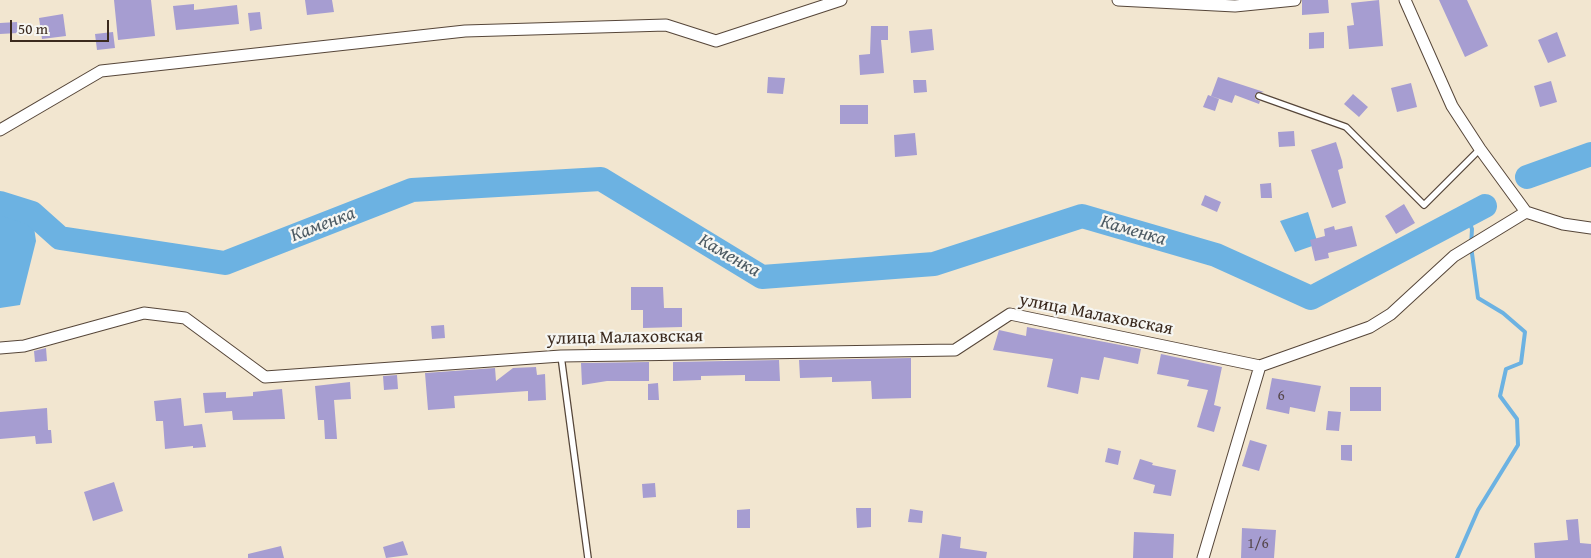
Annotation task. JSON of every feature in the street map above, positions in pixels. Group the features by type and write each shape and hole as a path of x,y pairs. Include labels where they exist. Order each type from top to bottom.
{"street":[{"path":"0,130 101,71 465,31 666,26 716,41 841,0"},
{"path":"1118,0 1235,6 1295,0"},
{"path":"1405,0 1452,106 1480,149 1526,212 1563,224 1591,228"},
{"path":"1203,558 1260,366 1370,327 1391,314 1454,256 1526,212"},
{"name":"улица Малаховская","path":"0,348 24,346 144,313 185,318 265,377 561,356 955,350 1010,314 1260,366"}],"lane":[{"path":"1259,96 1346,127 1424,205 1480,149"},
{"path":"561,356 588,558"}],"water":[{"path":"0,203 32,213 36,241 20,305 0,308"},
{"path":"1308,212 1318,244 1295,252 1280,221"}],"building":[{"path":"114,0 151,0 155,36 118,40"},
{"path":"305,0 332,0 334,12 307,15"},
{"path":"1302,0 1328,0 1329,13 1302,15"},
{"path":"1379,0 1383,46 1349,49 1347,26 1354,25 1351,3"},
{"path":"1439,0 1467,0 1488,46 1465,57"},
{"path":"194,4 194,10 237,5 239,24 176,30 173,6"},
{"path":"260,12 262,29 250,31 248,13"},
{"path":"63,14 66,36 42,39 39,18"},
{"path":"17,22 18,33 0,34 0,23"},
{"path":"871,26 888,26 888,40 881,40 884,73 860,75 859,55 870,54"},
{"path":"932,29 934,50 911,53 909,31"},
{"path":"113,32 115,48 97,50 95,34"},
{"path":"1324,32 1324,48 1309,49 1309,33"},
{"path":"1557,32 1566,56 1548,63 1538,40"},
{"path":"768,77 785,78 783,94 767,93"},
{"path":"1218,77 1264,92 1255,94 1255,99 1260,101 1259,104 1235,95 1232,103 1211,96"},
{"path":"913,80 926,80 927,92 914,93"},
{"path":"1551,81 1557,102 1540,107 1534,86"},
{"path":"1411,83 1417,107 1397,112 1391,88"},
{"path":"1353,94 1368,107 1359,117 1344,104"},
{"path":"1208,95 1219,99 1215,111 1203,107"},
{"path":"840,105 868,105 868,124 840,124"},
{"path":"1294,131 1295,146 1279,147 1278,132"},
{"path":"915,133 917,155 895,157 894,135"},
{"path":"1336,142 1342,161 1343,168 1338,170 1346,203 1332,208 1311,150"},
{"path":"1271,183 1272,198 1261,198 1260,184"},
{"path":"1205,195 1221,202 1217,212 1201,205"},
{"path":"1404,204 1415,223 1396,234 1385,216"},
{"path":"1334,226 1335,230 1352,226 1357,246 1328,253 1329,258 1315,261 1310,240 1325,236 1324,229"},
{"path":"631,287 663,287 664,308 682,308 682,327 643,328 643,310 631,310"},
{"path":"444,325 445,338 432,339 431,326"},
{"path":"1027,327 1141,349 1138,364 1104,357 1099,380 1081,377 1078,394 1047,387 1053,359 993,350 999,330 1026,336"},
{"path":"46,348 47,361 35,362 34,351"},
{"path":"1161,354 1222,367 1214,405 1221,407 1214,432 1197,427 1208,390 1187,386 1189,380 1157,374"},
{"path":"911,358 911,398 872,399 871,381 832,382 832,377 800,378 799,360"},
{"path":"779,360 780,381 745,381 745,375 701,376 701,380 673,381 673,362"},
{"path":"649,362 649,381 607,381 582,385 581,363"},
{"path":"536,367 537,375 545,374 546,400 528,401 528,391 454,396 455,408 428,410 425,373 495,368 496,381 513,368"},
{"path":"397,375 398,389 384,390 383,376"},
{"path":"1272,378 1321,386 1315,412 1290,407 1289,414 1266,409"},
{"path":"350,382 351,399 334,400 337,439 325,439 324,420 318,420 315,386"},
{"path":"658,383 659,400 648,400 648,384"},
{"path":"1350,387 1381,387 1381,411 1350,411"},
{"path":"282,389 285,419 233,420 232,411 205,413 203,393 226,392 226,398 253,396 253,392"},
{"path":"181,398 184,426 202,424 206,447 193,448 193,446 165,449 163,421 156,421 154,401"},
{"path":"47,408 48,430 51,430 52,443 36,444 35,436 0,439 0,412"},
{"path":"1328,411 1341,412 1339,431 1326,430"},
{"path":"1250,440 1267,445 1259,471 1242,466"},
{"path":"1341,445 1352,445 1352,461 1341,460"},
{"path":"1108,448 1121,451 1118,465 1105,462"},
{"path":"1140,459 1153,463 1152,465 1176,470 1171,496 1153,493 1155,485 1133,479"},
{"path":"114,482 123,511 93,521 84,492"},
{"path":"655,483 656,497 643,498 642,484"},
{"path":"856,508 871,508 871,527 857,528"},
{"path":"750,509 750,528 737,528 737,510"},
{"path":"910,509 923,511 922,523 908,522"},
{"path":"1578,519 1580,543 1591,544 1591,558 1535,558 1534,543 1568,540 1566,520"},
{"path":"1242,528 1276,530 1274,558 1241,558"},
{"path":"1134,532 1174,534 1173,558 1133,558"},
{"path":"942,534 961,537 960,548 987,552 986,558 939,558"},
{"path":"403,541 408,555 386,558 383,547"},
{"path":"281,546 284,558 248,558 248,554"}],"waterway":[{"name":"Каменка","path":"1527,177 1591,154"},
{"name":"Каменка","path":"0,203 32,213 60,238 225,263 412,190 601,179 762,277 934,264 1082,216 1216,255 1311,298 1485,206"},
{"path":"1457,558 1478,510 1518,445 1517,419 1500,396 1506,369 1521,363 1525,332 1503,313 1478,298 1471,246 1472,229 1467,216"}]}
